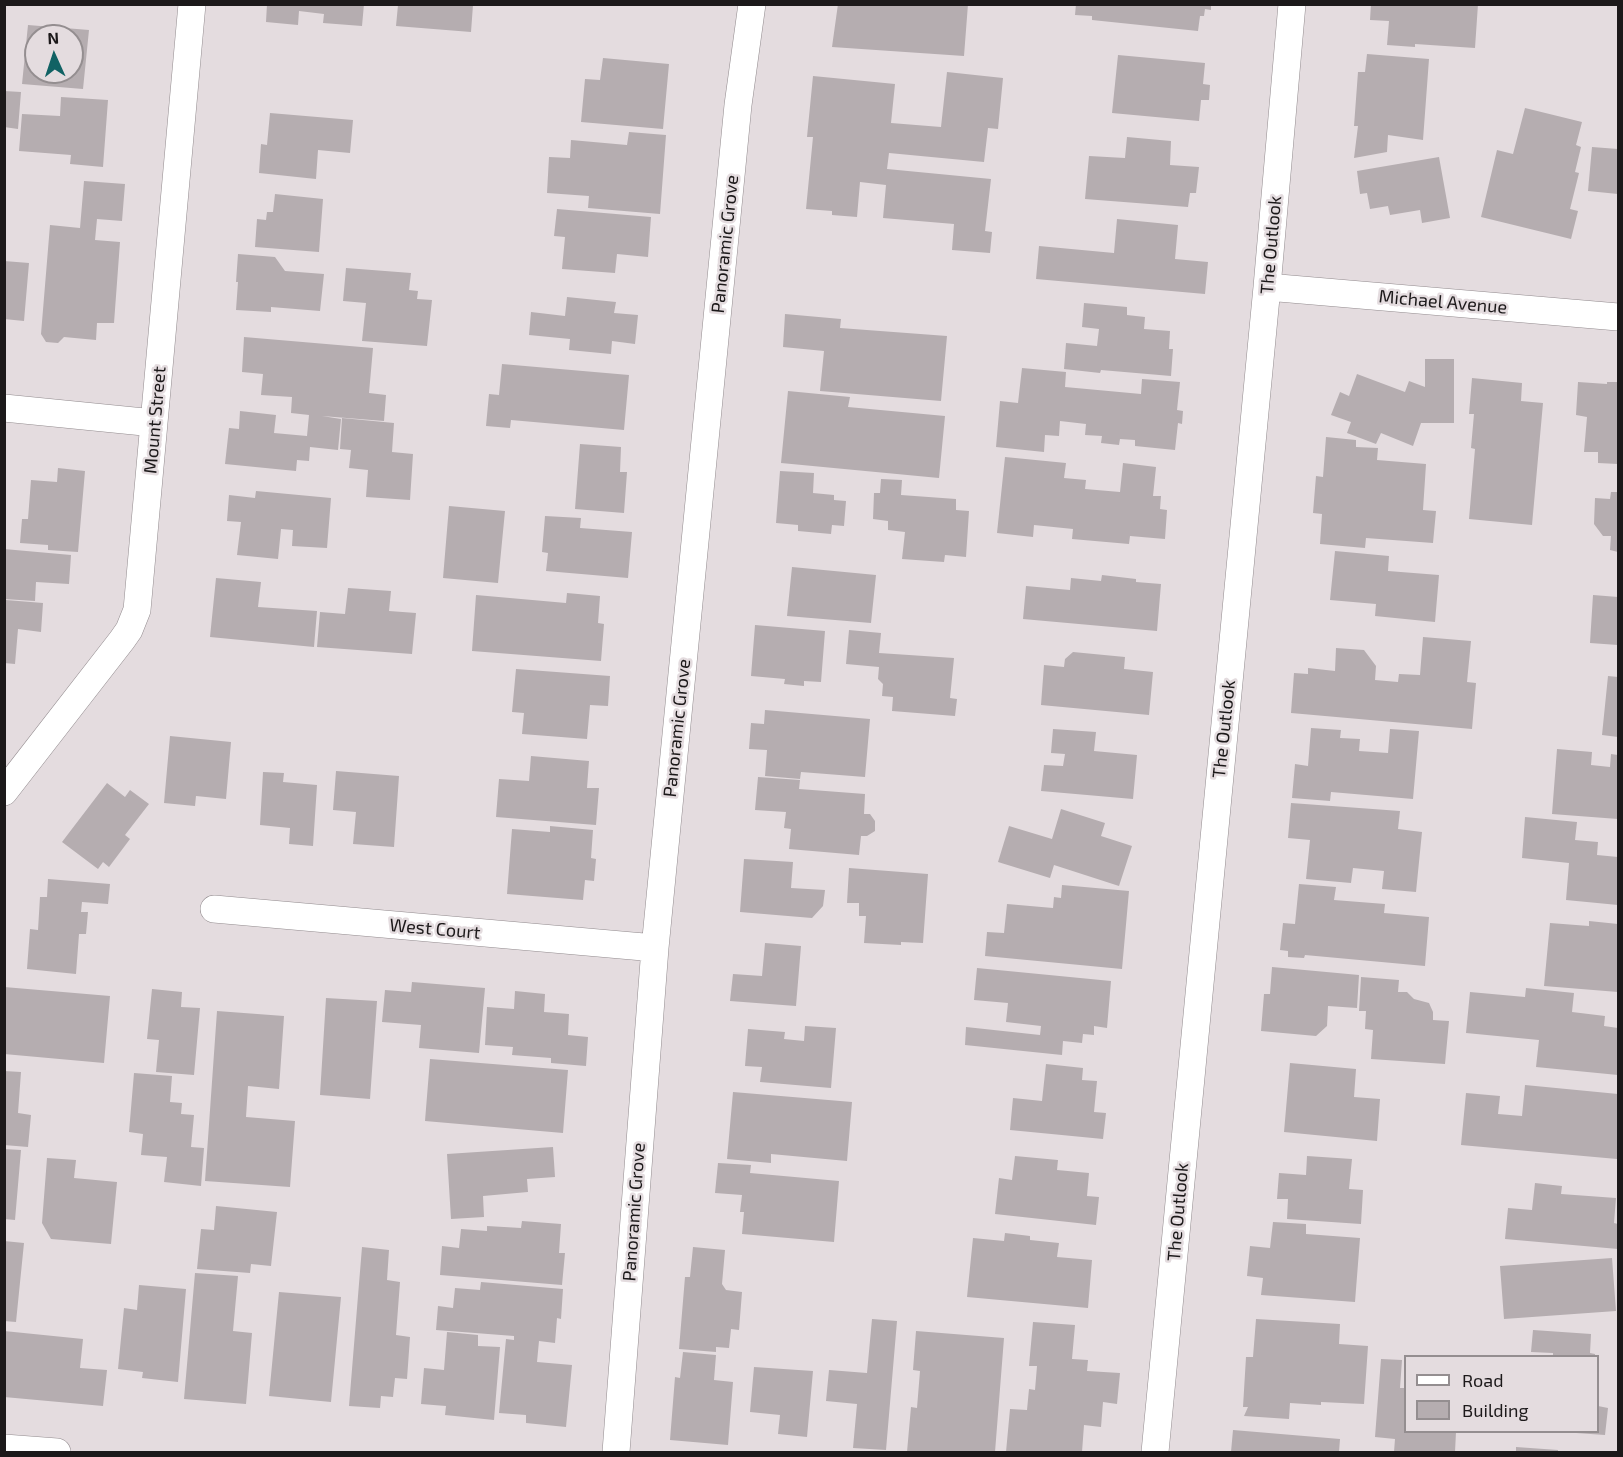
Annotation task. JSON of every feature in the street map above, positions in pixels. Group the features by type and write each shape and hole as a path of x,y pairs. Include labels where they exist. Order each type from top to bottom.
{"street":[{"name":"Mount Street","path":"4,792 122,640 134,620 139,600 192,4"},
{"name":"Panoramic Grove","path":"616,1452 655,948 738,105 752,4"},
{"name":"The Outlook","path":"1155,1452 1268,287 1292,4"},
{"name":"Michael Avenue","path":"1268,287 1618,317"},
{"path":"4,408 154,423"},
{"name":"West Court","path":"214,909 655,948"},
{"path":"4,1448 57,1452"}],"building":[{"path":"267,4 364,4 362,26 323,23 324,14 299,11 298,25 266,22"},
{"path":"838,4 968,4 964,56 832,47"},
{"path":"1076,4 1211,4 1211,10 1205,9 1204,16 1200,16 1198,31 1092,20 1092,16 1075,15"},
{"path":"1371,4 1478,4 1475,48 1415,44 1415,47 1387,45 1389,21 1370,20"},
{"path":"398,5 473,5 471,32 396,26"},
{"path":"84,30 89,30 84,79"},
{"path":"1367,54 1429,59 1423,140 1388,135 1387,152 1354,158 1358,126 1354,126 1358,72 1365,72"},
{"path":"1118,55 1205,63 1203,84 1210,85 1209,100 1201,100 1199,121 1112,113"},
{"path":"603,58 669,64 663,129 581,122 585,79 600,80"},
{"path":"24,64 24,84 84,84 83,89 22,84"},
{"path":"947,72 1003,78 998,129 988,128 984,162 889,153 887,169 991,179 985,231 992,232 990,253 952,250 954,224 883,218 886,185 860,182 857,217 832,215 832,211 806,209 813,137 807,137 813,76 895,84 891,123 941,127"},
{"path":"4,91 21,92 18,129 4,127"},
{"path":"61,97 108,100 103,167 70,164 71,155 19,151 22,114 60,116"},
{"path":"1525,108 1582,122 1576,145 1581,147 1575,172 1579,173 1570,209 1578,211 1571,239 1481,217 1497,150 1513,154"},
{"path":"270,113 353,120 350,153 318,150 316,179 259,173 261,144 267,145"},
{"path":"629,132 666,135 660,214 588,208 589,196 547,193 549,157 570,158 571,140 627,145"},
{"path":"1127,137 1171,141 1170,165 1199,167 1196,193 1190,193 1188,207 1085,199 1089,156 1125,158"},
{"path":"1592,147 1618,149 1618,194 1588,191"},
{"path":"1439,157 1450,218 1422,223 1420,210 1390,215 1388,206 1370,209 1367,193 1360,194 1357,171"},
{"path":"84,181 125,184 122,221 97,219 95,240 120,242 114,323 97,323 96,340 64,337 58,343 46,342 41,334 50,225 80,228"},
{"path":"275,194 323,199 319,252 255,247 257,219 266,220 267,212 273,212"},
{"path":"557,209 651,217 648,257 617,254 615,273 562,269 565,237 554,236"},
{"path":"1117,219 1178,225 1175,259 1208,262 1205,294 1036,279 1039,246 1114,253"},
{"path":"238,254 275,257 285,271 324,274 320,311 271,307 271,312 236,310"},
{"path":"4,261 29,263 24,321 4,319"},
{"path":"346,268 411,273 409,290 418,291 417,299 432,300 427,346 362,341 366,303 343,301"},
{"path":"567,297 616,302 614,313 638,315 635,344 612,341 611,354 569,350 570,339 529,335 531,312 565,316"},
{"path":"1084,303 1127,307 1127,315 1145,317 1144,329 1170,331 1169,349 1173,349 1171,376 1064,369 1066,343 1097,346 1099,329 1082,327"},
{"path":"785,314 841,319 840,328 947,336 941,401 820,391 824,351 783,347"},
{"path":"244,337 373,348 369,393 386,395 384,421 322,416 341,419 338,450 310,447 309,461 297,460 296,471 225,464 229,428 239,429 240,411 276,415 274,433 307,436 309,415 291,413 292,397 261,395 263,374 242,372"},
{"path":"1425,359 1454,359 1454,423 1421,423 1413,446 1381,433 1376,444 1347,433 1351,422 1331,415 1340,392 1349,396 1357,374 1405,392 1409,381 1425,387"},
{"path":"502,364 629,375 624,430 511,420 510,428 486,426 489,394 499,395"},
{"path":"1022,368 1066,372 1065,387 1141,394 1142,379 1180,382 1177,410 1183,411 1182,424 1178,423 1175,450 1135,446 1135,440 1120,439 1119,445 1101,443 1102,436 1085,435 1086,424 1060,421 1059,436 1045,435 1044,452 996,447 1000,401 1018,403"},
{"path":"1472,378 1522,383 1521,401 1543,403 1532,525 1469,519 1475,449 1471,448 1474,414 1469,414"},
{"path":"1578,382 1607,384 1607,382 1618,382 1618,464 1598,463 1598,452 1584,452 1587,417 1576,415"},
{"path":"788,391 850,397 848,407 945,416 939,478 781,463"},
{"path":"342,418 394,423 392,452 413,454 410,500 366,497 368,470 349,468 351,450 340,449"},
{"path":"1326,437 1356,440 1356,447 1378,448 1377,460 1426,464 1423,510 1436,511 1433,543 1366,538 1365,548 1320,544 1322,514 1313,513 1316,476 1323,477"},
{"path":"580,444 621,447 620,472 627,472 624,513 575,509"},
{"path":"1005,457 1066,463 1064,478 1086,480 1085,489 1120,492 1123,463 1156,467 1153,496 1161,496 1160,509 1167,510 1165,539 1130,536 1129,544 1072,539 1073,529 1034,525 1033,537 997,533"},
{"path":"58,468 85,471 78,552 48,550 48,545 20,543 22,519 28,519 31,480 57,482"},
{"path":"780,471 814,473 813,493 834,495 834,500 846,501 844,526 832,525 831,534 798,531 798,525 776,523"},
{"path":"881,479 902,480 901,495 956,499 956,510 969,511 966,557 945,555 944,562 902,559 905,532 888,530 888,521 873,519 874,493 880,493"},
{"path":"256,491 331,498 327,548 292,546 293,530 281,529 278,559 237,555 241,522 227,521 229,495 255,498"},
{"path":"1611,492 1618,492 1618,552 1610,550 1611,536 1603,536 1594,524 1595,498 1610,499"},
{"path":"449,506 505,511 498,583 443,578"},
{"path":"545,516 581,518 580,528 632,532 628,578 546,571 548,553 542,552"},
{"path":"4,549 71,555 69,584 36,582 35,601 4,599"},
{"path":"1335,551 1389,556 1388,571 1439,575 1435,622 1375,616 1376,604 1330,600"},
{"path":"792,567 876,575 871,623 787,616"},
{"path":"1102,575 1161,584 1157,631 1023,619 1026,586 1070,590 1071,578 1101,581"},
{"path":"216,578 261,582 258,607 317,611 314,647 210,637"},
{"path":"348,588 391,591 389,611 416,613 412,654 317,647 320,612 345,614"},
{"path":"567,593 600,596 598,623 604,624 601,661 472,651 476,595 566,603"},
{"path":"1593,595 1618,597 1618,645 1590,643"},
{"path":"6,600 43,603 41,632 18,629 15,664 4,663"},
{"path":"755,625 825,631 821,682 804,681 804,686 784,684 785,679 751,676"},
{"path":"849,630 881,633 879,653 954,658 950,698 957,699 955,716 892,711 893,697 882,696 883,684 878,679 879,667 846,664"},
{"path":"1423,637 1471,641 1467,682 1476,683 1472,729 1291,713 1294,673 1308,674 1308,668 1335,671 1336,648 1364,650 1376,666 1375,680 1398,682 1399,674 1420,675"},
{"path":"1073,652 1125,657 1124,669 1153,672 1149,715 1041,705 1044,665 1064,667 1065,659"},
{"path":"516,669 610,676 608,706 590,705 587,739 522,734 524,713 512,712"},
{"path":"1608,676 1618,677 1618,737 1602,735"},
{"path":"765,710 870,719 865,777 801,772 800,779 765,776 767,750 749,749 751,723 764,724"},
{"path":"1311,728 1341,730 1340,738 1360,739 1359,751 1388,753 1390,729 1419,731 1413,799 1331,792 1330,801 1292,798 1295,764 1308,766"},
{"path":"1053,729 1096,732 1094,751 1137,755 1133,799 1041,791 1044,765 1063,766 1065,754 1051,753"},
{"path":"170,736 231,742 226,799 196,796 195,806 164,803"},
{"path":"1557,749 1592,752 1591,765 1610,767 1611,754 1618,755 1618,819 1552,814"},
{"path":"531,756 589,761 587,788 599,788 596,825 496,817 499,779 529,781"},
{"path":"336,771 399,776 394,847 353,844 356,812 333,810"},
{"path":"263,772 284,773 283,782 317,785 313,846 289,844 290,828 260,825"},
{"path":"758,777 800,780 799,789 865,794 864,814 870,814 875,821 875,831 867,836 861,836 859,855 789,849 791,829 784,828 786,812 755,810"},
{"path":"107,783 125,797 130,790 149,804 125,835 130,839 109,867 103,862 98,869 62,842"},
{"path":"1291,803 1400,811 1398,829 1422,832 1416,892 1382,889 1384,871 1353,868 1351,883 1306,879 1310,840 1288,838"},
{"path":"1061,809 1105,823 1101,836 1132,846 1119,886 1054,865 1050,878 998,862 1009,826 1052,839"},
{"path":"1525,817 1577,822 1575,840 1598,842 1597,855 1618,857 1618,905 1566,900 1569,863 1522,858"},
{"path":"550,826 593,830 591,858 596,859 594,881 585,880 583,900 507,894 512,829 550,832"},
{"path":"744,859 793,862 791,888 825,890 823,906 812,918 740,912"},
{"path":"849,868 928,874 923,943 901,942 901,945 864,943 866,916 859,916 859,903 847,903"},
{"path":"48,879 110,884 108,904 82,902 81,912 88,912 86,934 79,934 76,974 27,969 30,929 38,930 40,897 47,897"},
{"path":"1299,884 1336,887 1334,900 1385,904 1384,913 1429,917 1425,966 1305,955 1304,958 1288,957 1288,951 1280,950 1283,923 1295,924"},
{"path":"1062,885 1129,891 1122,969 985,956 987,932 1004,933 1007,904 1053,908 1054,897 1061,898"},
{"path":"1589,921 1618,924 1618,992 1544,986 1550,923 1589,926"},
{"path":"765,943 801,946 796,1006 730,1001 733,974 762,976"},
{"path":"1272,967 1359,975 1357,1008 1328,1006 1327,1026 1316,1036 1261,1031 1264,994 1270,994"},
{"path":"977,968 1111,981 1107,1028 1094,1026 1094,1035 1083,1034 1082,1043 1063,1041 1062,1055 965,1045 966,1027 1040,1035 1041,1026 1006,1022 1008,1003 974,1000"},
{"path":"1361,977 1399,980 1398,992 1407,992 1414,999 1429,1003 1433,1012 1433,1020 1449,1021 1445,1064 1371,1059 1373,1030 1365,1029 1366,1011 1359,1011"},
{"path":"412,982 485,988 479,1053 419,1048 421,1025 382,1022 385,990 411,992"},
{"path":"4,987 110,996 104,1063 4,1054"},
{"path":"1526,988 1574,993 1572,1012 1605,1016 1604,1026 1618,1028 1618,1075 1536,1067 1539,1040 1466,1033 1470,992 1525,997"},
{"path":"152,989 182,992 181,1007 200,1008 194,1075 156,1072 159,1040 147,1039"},
{"path":"515,991 545,994 544,1012 569,1014 568,1035 588,1037 586,1066 551,1063 551,1058 512,1055 513,1047 485,1045 487,1007 514,1009"},
{"path":"326,998 377,1001 370,1099 320,1095"},
{"path":"217,1011 284,1016 279,1089 248,1086 246,1117 295,1121 290,1187 205,1181"},
{"path":"805,1026 836,1028 831,1088 760,1082 762,1067 745,1066 748,1029 785,1032 784,1039 804,1041"},
{"path":"430,1059 568,1070 563,1133 425,1121"},
{"path":"1290,1063 1356,1069 1354,1097 1380,1099 1377,1141 1284,1132"},
{"path":"1046,1064 1083,1068 1082,1080 1097,1081 1094,1112 1106,1113 1103,1139 1010,1130 1013,1098 1042,1101"},
{"path":"4,1071 21,1072 18,1113 31,1115 28,1147 4,1145"},
{"path":"134,1073 172,1076 170,1102 182,1103 181,1114 194,1115 191,1147 204,1148 201,1186 164,1182 167,1157 141,1155 143,1134 129,1132"},
{"path":"1525,1085 1618,1094 1617,1159 1461,1145 1466,1093 1500,1096 1498,1114 1522,1116"},
{"path":"733,1092 852,1102 847,1161 771,1154 771,1163 727,1159"},
{"path":"553,1147 555,1177 527,1179 528,1192 483,1196 484,1217 451,1219 447,1154"},
{"path":"4,1149 21,1150 15,1220 4,1219"},
{"path":"1015,1156 1058,1160 1057,1170 1089,1173 1087,1196 1099,1197 1096,1225 995,1214 999,1178 1012,1180"},
{"path":"1307,1156 1352,1159 1349,1189 1363,1190 1361,1224 1287,1219 1288,1199 1277,1199 1279,1173 1306,1175"},
{"path":"47,1158 76,1160 74,1178 117,1182 111,1244 51,1239 42,1223"},
{"path":"718,1163 751,1165 750,1173 839,1181 834,1242 742,1234 744,1212 740,1212 742,1195 715,1193"},
{"path":"1535,1183 1562,1186 1561,1194 1616,1198 1614,1223 1618,1224 1618,1249 1505,1239 1508,1208 1532,1210"},
{"path":"216,1206 277,1212 271,1266 251,1264 250,1273 197,1269 201,1229 214,1230"},
{"path":"522,1221 561,1224 559,1253 565,1253 562,1285 440,1275 442,1246 459,1248 461,1229 487,1231 487,1226 521,1228"},
{"path":"1273,1222 1306,1224 1306,1234 1360,1238 1355,1302 1261,1295 1263,1278 1247,1276 1250,1246 1270,1248"},
{"path":"1005,1233 1030,1236 1030,1240 1059,1243 1057,1257 1092,1260 1088,1308 967,1297 973,1238 1004,1241"},
{"path":"4,1241 24,1243 16,1322 4,1321"},
{"path":"362,1247 389,1250 387,1280 400,1282 396,1335 410,1337 407,1379 395,1378 393,1397 381,1396 380,1408 349,1406"},
{"path":"693,1247 725,1250 722,1284 726,1290 742,1292 739,1330 731,1329 729,1348 716,1347 716,1352 679,1349 685,1277 690,1277"},
{"path":"1612,1258 1616,1311 1504,1319 1500,1266"},
{"path":"195,1273 238,1276 233,1331 252,1333 246,1404 184,1399"},
{"path":"481,1282 563,1289 561,1319 557,1318 555,1343 539,1341 537,1362 572,1365 566,1427 526,1423 526,1415 499,1413 506,1339 514,1340 514,1336 436,1330 438,1306 453,1308 455,1288 480,1290"},
{"path":"139,1285 186,1289 178,1382 142,1378 143,1372 118,1369 124,1308 137,1310"},
{"path":"279,1292 341,1297 331,1402 269,1396"},
{"path":"872,1319 897,1321 886,1450 853,1448 857,1404 826,1401 829,1370 867,1373"},
{"path":"1256,1319 1340,1324 1339,1344 1368,1346 1364,1404 1290,1403 1289,1419 1244,1416 1248,1407 1243,1407 1246,1357 1253,1357"},
{"path":"1033,1322 1075,1325 1072,1359 1088,1360 1087,1371 1120,1373 1117,1404 1103,1402 1101,1427 1084,1425 1082,1452 1006,1452 1010,1409 1027,1410 1029,1389 1035,1390 1037,1366 1029,1366"},
{"path":"1533,1330 1591,1334 1590,1353 1595,1355 1553,1355 1553,1353 1531,1352"},
{"path":"4,1331 83,1339 80,1368 107,1370 103,1406 4,1397"},
{"path":"916,1331 1004,1338 995,1452 907,1452 911,1407 917,1408 920,1371 913,1370"},
{"path":"447,1332 478,1335 478,1346 500,1347 494,1420 445,1415 446,1406 421,1404 424,1368 444,1370"},
{"path":"683,1352 716,1355 714,1380 733,1382 728,1445 670,1440 675,1377 680,1378"},
{"path":"1381,1359 1402,1360 1400,1388 1404,1388 1404,1433 1456,1433 1455,1452 1394,1452 1395,1439 1375,1437"},
{"path":"754,1367 813,1371 807,1437 778,1434 780,1415 750,1412"},
{"path":"1599,1406 1608,1408 1605,1435 1576,1433 1599,1433"},
{"path":"1233,1430 1340,1439 1339,1452 1231,1452"},
{"path":"1516,1447 1558,1450 1558,1452 1516,1452"}]}
